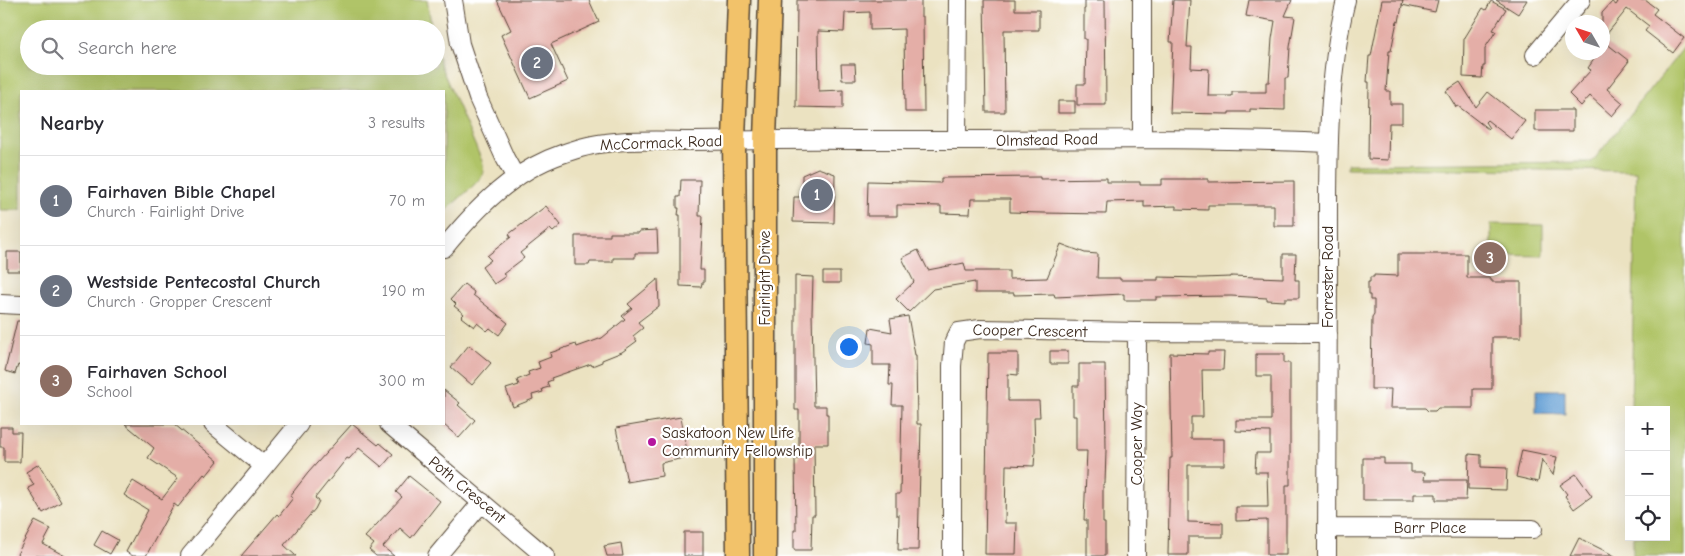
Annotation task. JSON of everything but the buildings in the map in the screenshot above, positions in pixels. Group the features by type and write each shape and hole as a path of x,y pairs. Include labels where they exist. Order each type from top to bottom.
{"main road":[{"name":"Fairlight Drive","path":"738,556 734,140 739,0"},
{"name":"Fairlight Drive","path":"765,556 765,139 770,0"}],"street":[{"path":"453,0 460,44 478,98 516,178"},
{"path":"957,140 958,0"},
{"path":"1142,0 1142,139"},
{"name":"Forrester Road","path":"1327,556 1329,143 1336,57 1340,24 1346,0"},
{"path":"1536,55 1581,0"},
{"name":"McCormack Road","path":"445,247 474,212 487,200 538,164 559,155 607,142 765,139"},
{"name":"Olmstead Road","path":"765,139 1142,139 1329,143"},
{"path":"0,304 20,305"},
{"name":"Cooper Crescent","path":"952,556 952,366 954,342 959,332 980,328 1137,332 1328,333"},
{"name":"Cooper Way","path":"1136,556 1137,332"},
{"path":"214,425 264,466"},
{"path":"190,556 298,425"},
{"name":"Poth Crescent","path":"390,425 545,556"},
{"path":"437,556 482,502"},
{"name":"Barr Place","path":"1327,528 1533,529"}],"green space":[{"path":"0,0 427,0 430,20 20,20 20,75 444,75 482,161 483,168 481,177 445,212 445,90 20,90 20,210 0,210"},
{"path":"1685,46 1685,556 1633,556 1633,541 1670,541 1670,406 1631,406 1636,171 1347,168 1347,164 1592,162"},
{"path":"1491,224 1543,225 1543,256 1491,255"}],"water":[{"path":"1536,390 1565,390 1565,414 1536,413"}],"place":[{"name":"Westside Pentecostal Church","path":"537,63"},
{"name":"Fairhaven Bible Chapel","path":"817,195"},
{"name":"Fairhaven School","path":"1490,258"},
{"name":"Saskatoon New Life Community Fellowship","path":"652,442"}]}
